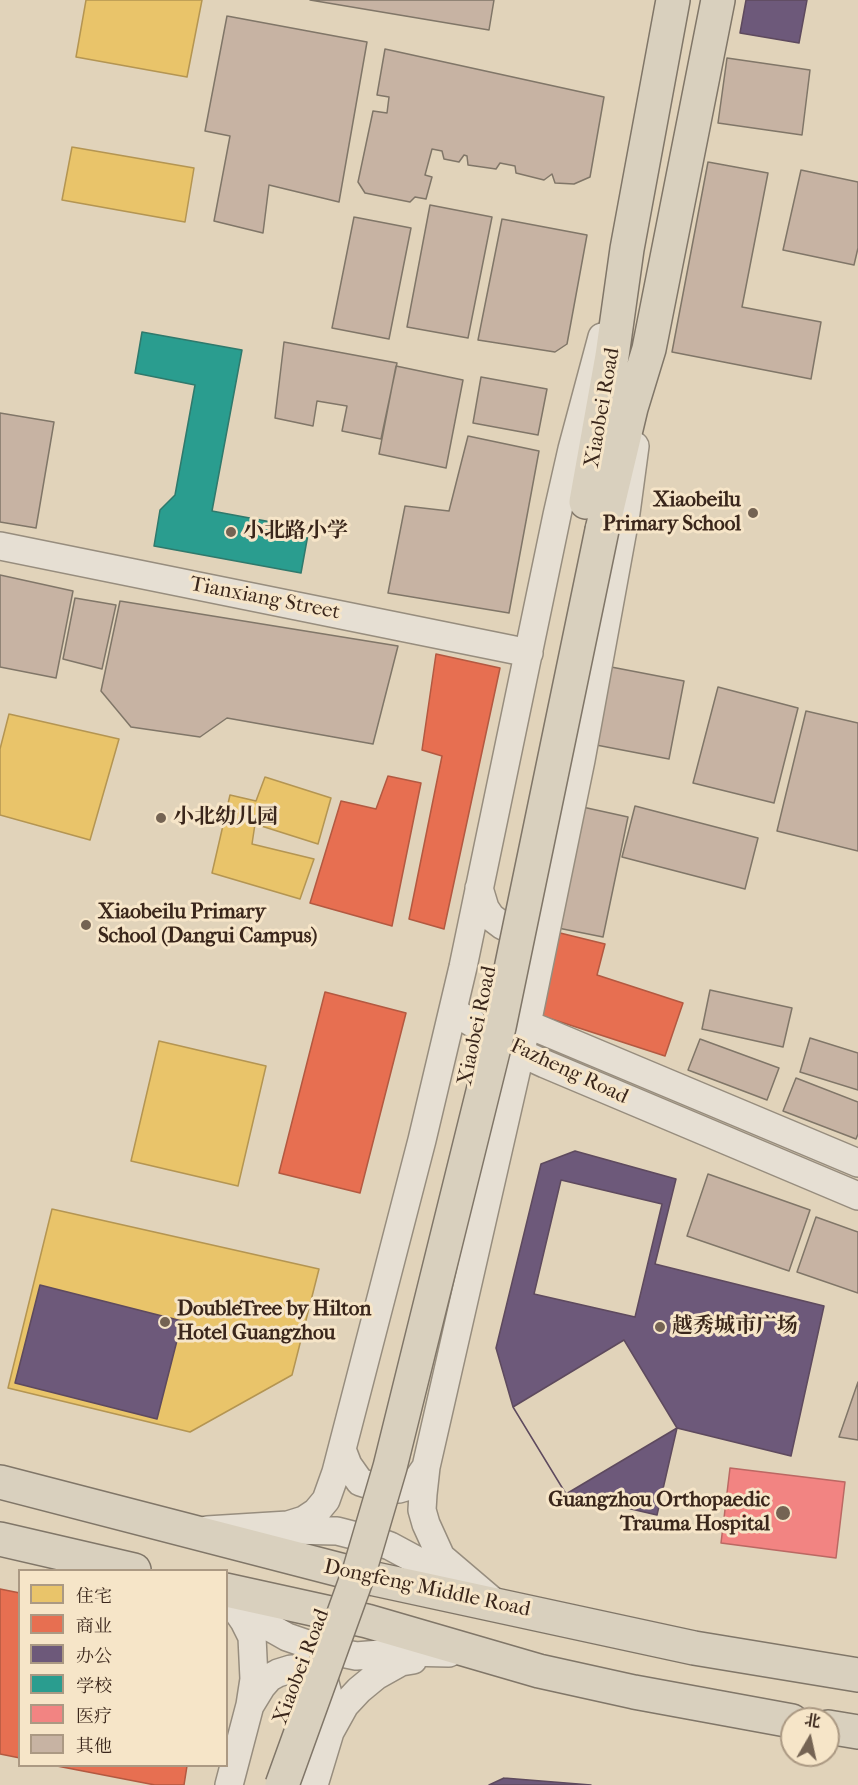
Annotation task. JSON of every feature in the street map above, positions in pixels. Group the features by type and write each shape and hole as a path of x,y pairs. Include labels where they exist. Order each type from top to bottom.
{"main road":[{"name":"Xiaobei Road","path":"282,1785 360,1569 390,1467 499,1027 590,531 627,249 673,0"},
{"name":"Xiaobei Road","path":"260,1785 272,1744 341,1565 380,1426 468,1074 530,781 590,531 649,349 718,0"},
{"name":"Dongfeng Middle Road","path":"0,1482 375,1579 495,1603 694,1648 858,1675"},
{"path":"0,1539 130,1569"},
{"name":"Dongfeng Middle Road","path":"228,1590 367,1621 539,1671 634,1692 780,1719"},
{"path":"840,1729 858,1732"}],"street":[{"name":"Xiaobei Road","path":"191,1531 288,1525 304,1520 316,1512 326,1500 342,1452 422,1140 453,1011 572,449 627,249"},
{"name":"Xiaobei Road","path":"495,1603 441,1557 422,1510 426,1467 521,1053 581,760 618,556 649,349"},
{"name":"Tianxiang Street","path":"0,546 529,653"},
{"path":"479,888 491,917 503,926 529,925 550,910"},
{"name":"Fazheng Road","path":"453,1011 527,1024 858,1163"},
{"name":"Fazheng Road","path":"453,1011 521,1053 858,1196"},
{"path":"342,1452 360,1482 382,1489 399,1489 409,1486 417,1480 426,1467"},
{"path":"228,1597 264,1624 287,1637 340,1654 373,1656 424,1652 483,1655"},
{"path":"228,1599 252,1637 254,1679 250,1705 229,1785"},
{"path":"314,1785 330,1732 345,1705 376,1676 401,1662 421,1658 483,1655"},
{"path":"250,1705 269,1678 291,1669 306,1671 322,1679 327,1687 330,1732"}],"building: 住宅":[{"path":"86,0 202,0 187,77 76,57"},
{"path":"72,147 194,168 185,222 62,200"},
{"path":"9,714 119,739 90,840 0,815 0,749"},
{"path":"265,777 331,798 318,844 255,824 252,844 314,859 300,899 212,873 230,795 256,801"},
{"path":"159,1041 266,1066 238,1186 131,1161"},
{"name":"DoubleTree by Hilton Hotel Guangzhou","path":"52,1209 319,1269 292,1375 190,1432 8,1388"}],"building: 商业":[{"path":"436,654 500,668 444,929 409,919 442,756 422,750"},
{"path":"388,776 421,783 392,926 310,903 341,801 376,809"},
{"path":"552,931 605,944 597,975 683,1003 665,1056 533,1013"},
{"path":"325,992 406,1013 360,1193 279,1173"},
{"path":"0,1589 18,1593 18,1758 0,1754"},
{"path":"62,1767 187,1767 184,1785 155,1785"}],"building: 办公":[{"path":"746,0 807,0 799,43 740,33"},
{"name":"越秀城市广场","path":"575,1151 676,1179 655,1264 824,1306 791,1456 677,1428 657,1515 566,1494 513,1407 496,1348 541,1164"},
{"path":"561,1180 662,1204 635,1317 534,1294"},
{"path":"40,1285 182,1321 157,1419 15,1383"},
{"path":"624,1340 677,1428 566,1494 513,1407"},
{"path":"504,1778 591,1785 489,1785"}],"building: 学校":[{"path":"142,332 242,350 212,511 309,529 301,573 154,546 160,510 175,495 195,385 135,373"}],"building: 医疗":[{"name":"Guangzhou Orthopaedic Trauma Hospital","path":"730,1468 845,1482 836,1558 721,1543"}],"building: 其他":[{"path":"310,0 494,0 489,30"},
{"path":"227,16 367,42 339,202 269,185 263,233 214,221 230,136 205,131"},
{"path":"385,49 604,97 590,177 574,184 555,183 552,174 544,180 516,173 515,166 500,163 496,169 468,165 467,156 464,155 459,162 444,159 442,151 432,149 425,175 432,177 426,199 415,197 410,202 365,193 358,182 373,111 387,113 389,97 377,95"},
{"path":"727,58 810,70 802,135 718,123"},
{"path":"708,162 768,173 742,307 821,322 811,379 672,352"},
{"path":"801,170 858,182 858,248 854,265 783,250"},
{"path":"430,205 492,217 468,338 407,327"},
{"path":"354,217 411,228 389,339 332,328"},
{"path":"502,219 587,235 567,344 555,352 478,340"},
{"path":"284,342 397,363 381,439 342,431 347,406 317,401 313,426 275,418"},
{"path":"396,366 463,380 446,468 379,454"},
{"path":"481,377 547,389 538,435 473,423"},
{"path":"0,413 54,422 36,528 0,522"},
{"path":"468,436 539,451 509,613 388,593 405,506 449,511"},
{"path":"0,575 73,591 56,678 0,667"},
{"path":"75,598 116,605 102,669 63,659"},
{"path":"120,601 398,646 373,744 227,718 200,737 131,727 101,691"},
{"path":"606,666 684,681 669,759 591,744"},
{"path":"718,687 798,708 774,803 693,783"},
{"path":"806,711 858,723 858,851 777,831"},
{"path":"578,806 628,817 603,937 553,927"},
{"path":"635,806 758,838 745,889 622,857"},
{"path":"710,990 792,1008 783,1047 702,1029"},
{"path":"810,1038 858,1053 858,1090 800,1072"},
{"path":"700,1039 779,1068 767,1100 688,1070"},
{"path":"796,1078 858,1102 856,1139 783,1111"},
{"path":"708,1174 810,1210 789,1271 687,1236"},
{"path":"816,1217 858,1232 858,1293 797,1272"},
{"path":"858,1382 858,1440 839,1437"}],"place":[{"name":"Xiaobeilu Primary School","path":"753,513"},
{"name":"小北路小学","path":"231,532"},
{"name":"小北幼儿园","path":"161,818"},
{"name":"Xiaobeilu Primary School (Dangui Campus)","path":"86,925"},
{"name":"DoubleTree by Hilton Hotel Guangzhou","path":"165,1322"},
{"name":"越秀城市广场","path":"660,1327"},
{"name":"Guangzhou Orthopaedic Trauma Hospital","path":"783,1513"}]}
